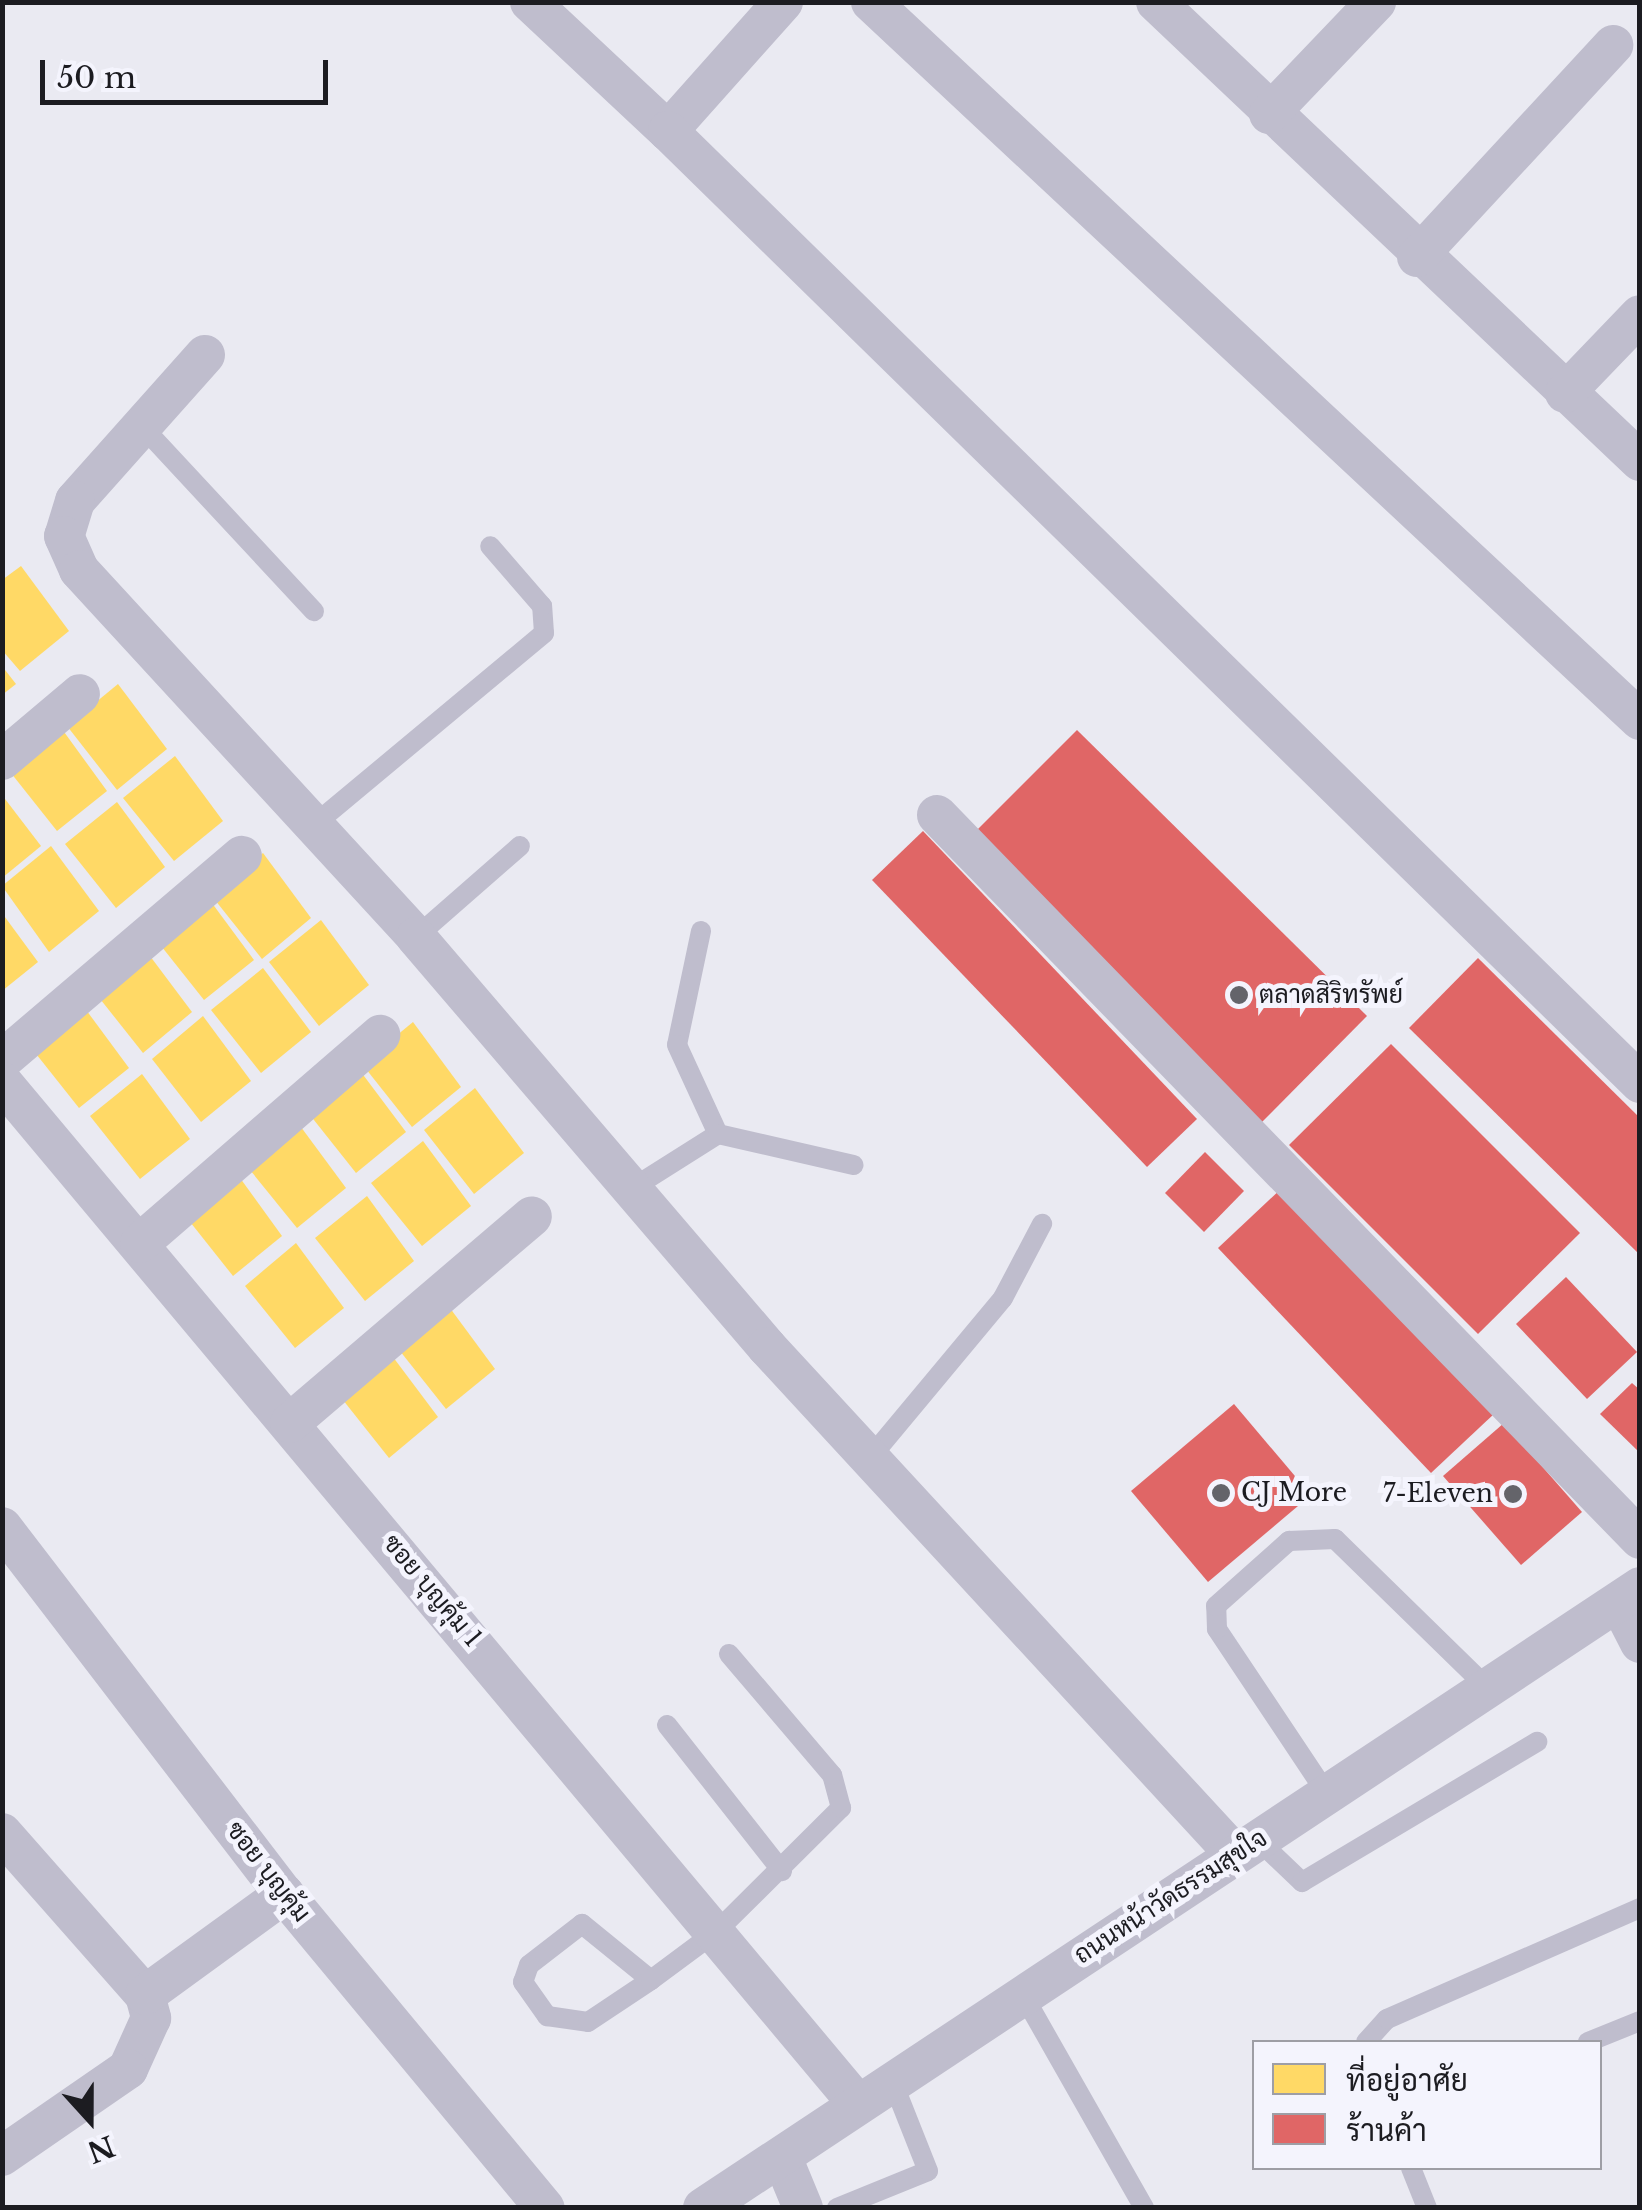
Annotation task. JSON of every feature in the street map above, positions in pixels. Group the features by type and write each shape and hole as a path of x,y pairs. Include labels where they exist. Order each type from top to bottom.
{"street":[{"path":"530,2 668,131 1640,1083"},
{"path":"668,131 783,2"},
{"path":"872,2 1640,720"},
{"path":"1156,2 1417,257 1640,461"},
{"path":"1269,114 1376,2"},
{"path":"1417,257 1613,45"},
{"path":"1566,392 1640,315"},
{"path":"205,355 139,423 64,522 71,555 416,938 631,1189 870,1458 1246,1847"},
{"path":"2,760 80,694"},
{"path":"937,815 1640,1539"},
{"path":"2,1060 242,856"},
{"path":"140,1243 380,1035"},
{"name":"ซอย บุญคุ้ม 1","path":"2,1082 717,1931 857,2103"},
{"path":"290,1423 532,1216"},
{"name":"ซอย บุญคุ้ม","path":"2,1527 284,1894 545,2208"},
{"path":"1629,1594 1640,1643"},
{"name":"ถนนหน้าวัดธรรมสุขใจ","path":"703,2208 1022,1993 1492,1691 1629,1594"},
{"path":"2,1833 145,1995 151,2018 140,2056 2,2156"},
{"path":"145,1995 284,1894"},
{"path":"782,2157 803,2208"}],"lane":[{"path":"139,423 314,611"},
{"path":"315,824 544,633 542,606 490,546"},
{"path":"416,938 520,846"},
{"path":"701,931 678,1045 718,1134"},
{"path":"631,1189 718,1134 854,1165"},
{"path":"870,1458 1003,1298 1042,1224"},
{"path":"1329,1796 1218,1629 1216,1606 1289,1540 1334,1539 1492,1691"},
{"path":"651,1980 582,1924 529,1965 523,1982 547,2016 570,2024 651,1980 717,1931 836,1820 840,1792 729,1654"},
{"path":"667,1724 782,1872"},
{"path":"1246,1847 1302,1882 1536,1742"},
{"path":"1368,2040 1387,2019 1640,1908"},
{"path":"1022,1993 1144,2208"},
{"path":"1593,2040 1640,2022"},
{"path":"837,2208 928,2171 892,2080"},
{"path":"1411,2170 1427,2208"}],"building: ที่อยู่อาศัย":[{"path":"21,566 69,631 20,671 2,650 2,580"},
{"path":"2,666 16,684 2,695"},
{"path":"118,684 167,749 117,790 67,726"},
{"path":"59,725 107,791 57,831 7,768"},
{"path":"175,756 223,821 174,861 123,798"},
{"path":"2,795 41,846 2,878"},
{"path":"117,802 165,867 116,908 65,844"},
{"path":"51,846 99,911 49,952 2,886"},
{"path":"263,853 311,918 262,959 211,895"},
{"path":"206,895 254,960 204,1000 154,937"},
{"path":"2,913 38,962 2,991"},
{"path":"321,920 369,985 319,1026 269,962"},
{"path":"144,948 192,1012 143,1053 93,990"},
{"path":"263,968 311,1032 261,1073 211,1010"},
{"path":"81,1003 129,1068 79,1108 29,1045"},
{"path":"203,1016 251,1081 201,1122 152,1059"},
{"path":"413,1022 461,1087 412,1127 362,1064"},
{"path":"358,1068 406,1132 356,1173 306,1110"},
{"path":"142,1074 190,1139 140,1179 90,1116"},
{"path":"475,1088 524,1153 474,1194 424,1130"},
{"path":"298,1123 346,1188 297,1228 246,1165"},
{"path":"423,1141 471,1206 422,1246 371,1183"},
{"path":"235,1171 282,1236 233,1276 183,1213"},
{"path":"367,1196 414,1261 365,1301 315,1238"},
{"path":"296,1243 344,1308 295,1348 245,1286"},
{"path":"447,1304 495,1369 446,1409 396,1346"},
{"path":"390,1353 438,1417 389,1458 339,1395"}],"building: ร้านค้า":[{"path":"1077,730 1367,1016 1262,1122 971,836"},
{"path":"923,831 1197,1119 1147,1167 872,880"},
{"path":"1478,958 1640,1118 1640,1255 1409,1028"},
{"path":"1391,1044 1580,1233 1478,1334 1289,1145"},
{"path":"1205,1152 1244,1191 1204,1232 1165,1193"},
{"path":"1283,1187 1495,1413 1431,1473 1218,1248"},
{"path":"1566,1277 1637,1352 1587,1399 1516,1324"},
{"path":"1632,1383 1640,1390 1640,1453 1600,1414"},
{"name":"CJ More","path":"1234,1404 1311,1495 1208,1582 1131,1491"},
{"name":"7-Eleven","path":"1504,1423 1582,1512 1521,1565 1443,1476"}],"place":[{"name":"ตลาดสิริทรัพย์","path":"1239,995"},
{"name":"CJ More","path":"1221,1493"},
{"name":"7-Eleven","path":"1513,1494"}]}
